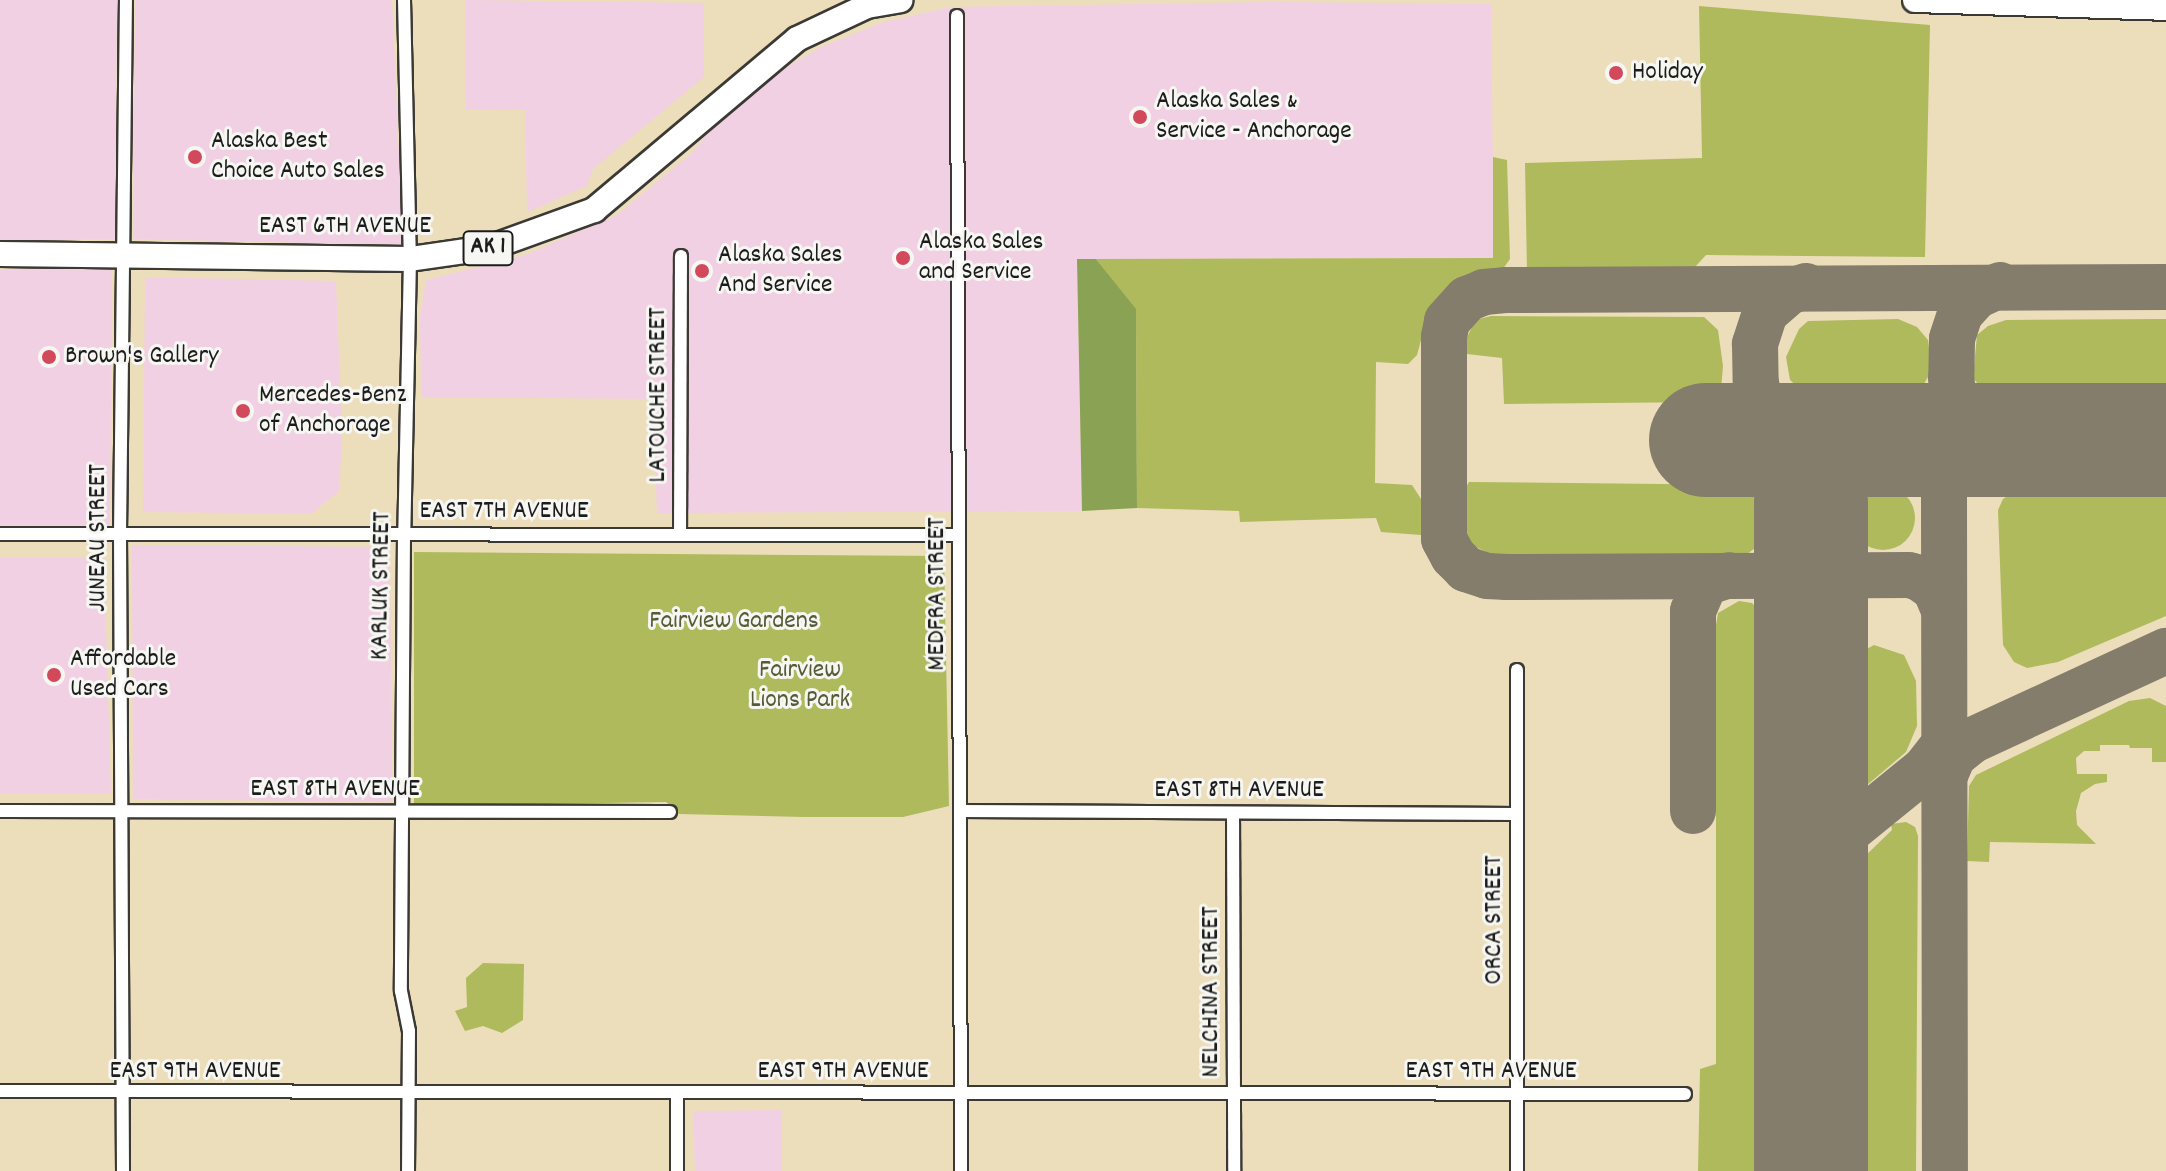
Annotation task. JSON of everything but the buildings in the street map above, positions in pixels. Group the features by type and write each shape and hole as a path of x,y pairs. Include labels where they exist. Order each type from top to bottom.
{"highway":[{"name":"EAST 6TH AVENUE","path":"0,254 124,253 410,259 492,247 594,210 797,39 867,6 900,0"},
{"path":"1915,0 2166,8"}],"street":[{"name":"JUNEAU STREET","path":"123,1171 120,534 126,0"},
{"name":"KARLUK STREET","path":"404,0 410,259 404,534 401,991 409,1031 408,1171"},
{"name":"MEDFRA STREET","path":"957,16 961,1171"},
{"name":"LATOUCHE STREET","path":"680,535 681,256"},
{"name":"EAST 7TH AVENUE","path":"0,534 959,535"},
{"name":"ORCA STREET","path":"1517,670 1517,1171"},
{"name":"EAST 8TH AVENUE","path":"0,811 670,812"},
{"name":"EAST 8TH AVENUE","path":"960,811 1517,814"},
{"name":"NELCHINA STREET","path":"1233,813 1234,1171"},
{"name":"EAST 9TH AVENUE","path":"0,1091 123,1094 1685,1094"},
{"path":"677,1094 677,1171"}],"shaded area":[{"path":"0,0 117,0 115,239 0,240"},
{"path":"135,0 392,0 403,245 133,239"},
{"path":"466,0 704,3 704,77 593,169 587,186 527,212 525,110 466,109"},
{"name":"Alaska Sales and Service","path":"1274,2 1491,4 1494,258 1077,259 1082,511 657,513 653,399 421,397 420,317 426,280 525,255 617,215 693,152 718,118 790,65 821,47 884,22 951,7"},
{"path":"0,269 112,270 110,526 0,525"},
{"name":"Mercedes-Benz of Anchorage","path":"145,277 336,281 342,437 339,491 311,514 143,512"},
{"path":"132,545 390,547 392,802 133,799"},
{"name":"Affordable Used Cars","path":"0,557 104,557 111,794 0,793"},
{"path":"781,1110 781,1171 695,1171 693,1111"}],"green space":[{"path":"1699,6 1930,25 1925,257 1706,255 1695,267 1678,271 1527,272 1525,163 1702,158"},
{"path":"1493,157 1507,160 1510,259 1500,273 1456,283 1438,300 1427,318 1417,355 1408,364 1376,362 1375,483 1412,485 1421,499 1421,535 1381,532 1376,518 1240,522 1239,511 1137,508 1136,310 1096,259 1493,258"},
{"path":"1077,259 1096,259 1136,309 1137,508 1082,511"},
{"path":"1491,316 1704,317 1718,330 1723,366 1721,390 1710,402 1504,404 1502,358 1467,354 1465,342 1475,320"},
{"path":"1898,319 1917,327 1928,340 1932,370 1917,396 1809,397 1790,380 1786,357 1799,329 1808,321"},
{"path":"2166,319 2166,396 1990,398 1973,378 1977,335 1988,326 2006,320"},
{"path":"1469,482 1754,485 1766,501 1768,522 1758,546 1747,554 1499,558 1474,546 1466,534 1463,492"},
{"path":"1883,486 1895,488 1906,495 1913,506 1913,530 1906,541 1895,548 1883,550 1871,548 1860,541 1853,530 1851,518 1853,506 1860,495 1871,488"},
{"path":"2015,491 2166,491 2166,616 2058,662 2027,668 2014,662 2003,645 1998,510 2003,499"},
{"name":"Fairview Lions Park","path":"414,552 944,556 949,806 903,817 804,817 679,814 666,802 414,806"},
{"path":"1739,601 1752,603 1761,612 1768,625 1771,648 1771,1171 1698,1171 1700,1069 1716,1064 1716,625 1718,613"},
{"path":"1874,645 1904,655 1916,681 1917,726 1906,752 1860,791 1851,787 1848,687 1856,655"},
{"path":"2150,698 2166,706 2166,762 2152,762 2152,748 2130,748 2129,745 2100,745 2100,751 2084,751 2076,758 2077,774 2107,774 2107,782 2095,784 2081,793 2076,811 2077,825 2096,844 1990,842 1989,862 1967,861 1969,786 1976,775 2129,701"},
{"path":"1906,822 1915,827 1918,836 1916,1171 1846,1171 1851,887 1862,859 1892,830 1891,824"},
{"path":"483,963 524,964 523,1020 502,1033 483,1026 465,1031 455,1011 467,1007 466,978"}],"taxiway":[{"path":"2000,285 1976,296 1960,314 1952,339 1951,378 1955,404 1967,421 2006,440"},
{"path":"1806,286 1789,292 1765,313 1755,344 1756,383 1760,403 1773,422 1816,440"},
{"path":"1944,610 1935,589 1920,578 1909,575 1507,577 1487,576 1466,569 1453,556 1444,539 1444,337 1447,321 1467,299 1484,292 1505,290 2166,287"},
{"path":"1902,440 1929,457 1940,475 1944,495 1945,1171"},
{"path":"1693,811 1693,611 1703,587 1729,575"},
{"path":"1945,775 1953,756 1973,740 2166,651"},
{"path":"1811,886 1824,851 1925,769 1945,743"}],"runway":[{"path":"1706,440 2166,440"},
{"path":"1811,502 1811,1171"}],"place":[{"name":"Holiday","path":"1616,73"},
{"name":"Alaska Sales & Service - Anchorage","path":"1140,117"},
{"name":"Alaska Best Choice Auto Sales","path":"195,157"},
{"name":"Alaska Sales and Service","path":"903,258"},
{"name":"Alaska Sales And Service","path":"702,271"},
{"name":"Brown's Gallery","path":"49,357"},
{"name":"Mercedes-Benz of Anchorage","path":"243,411"},
{"name":"Affordable Used Cars","path":"54,675"}],"park label":[{"name":"Fairview Gardens","path":"734,622"}]}
